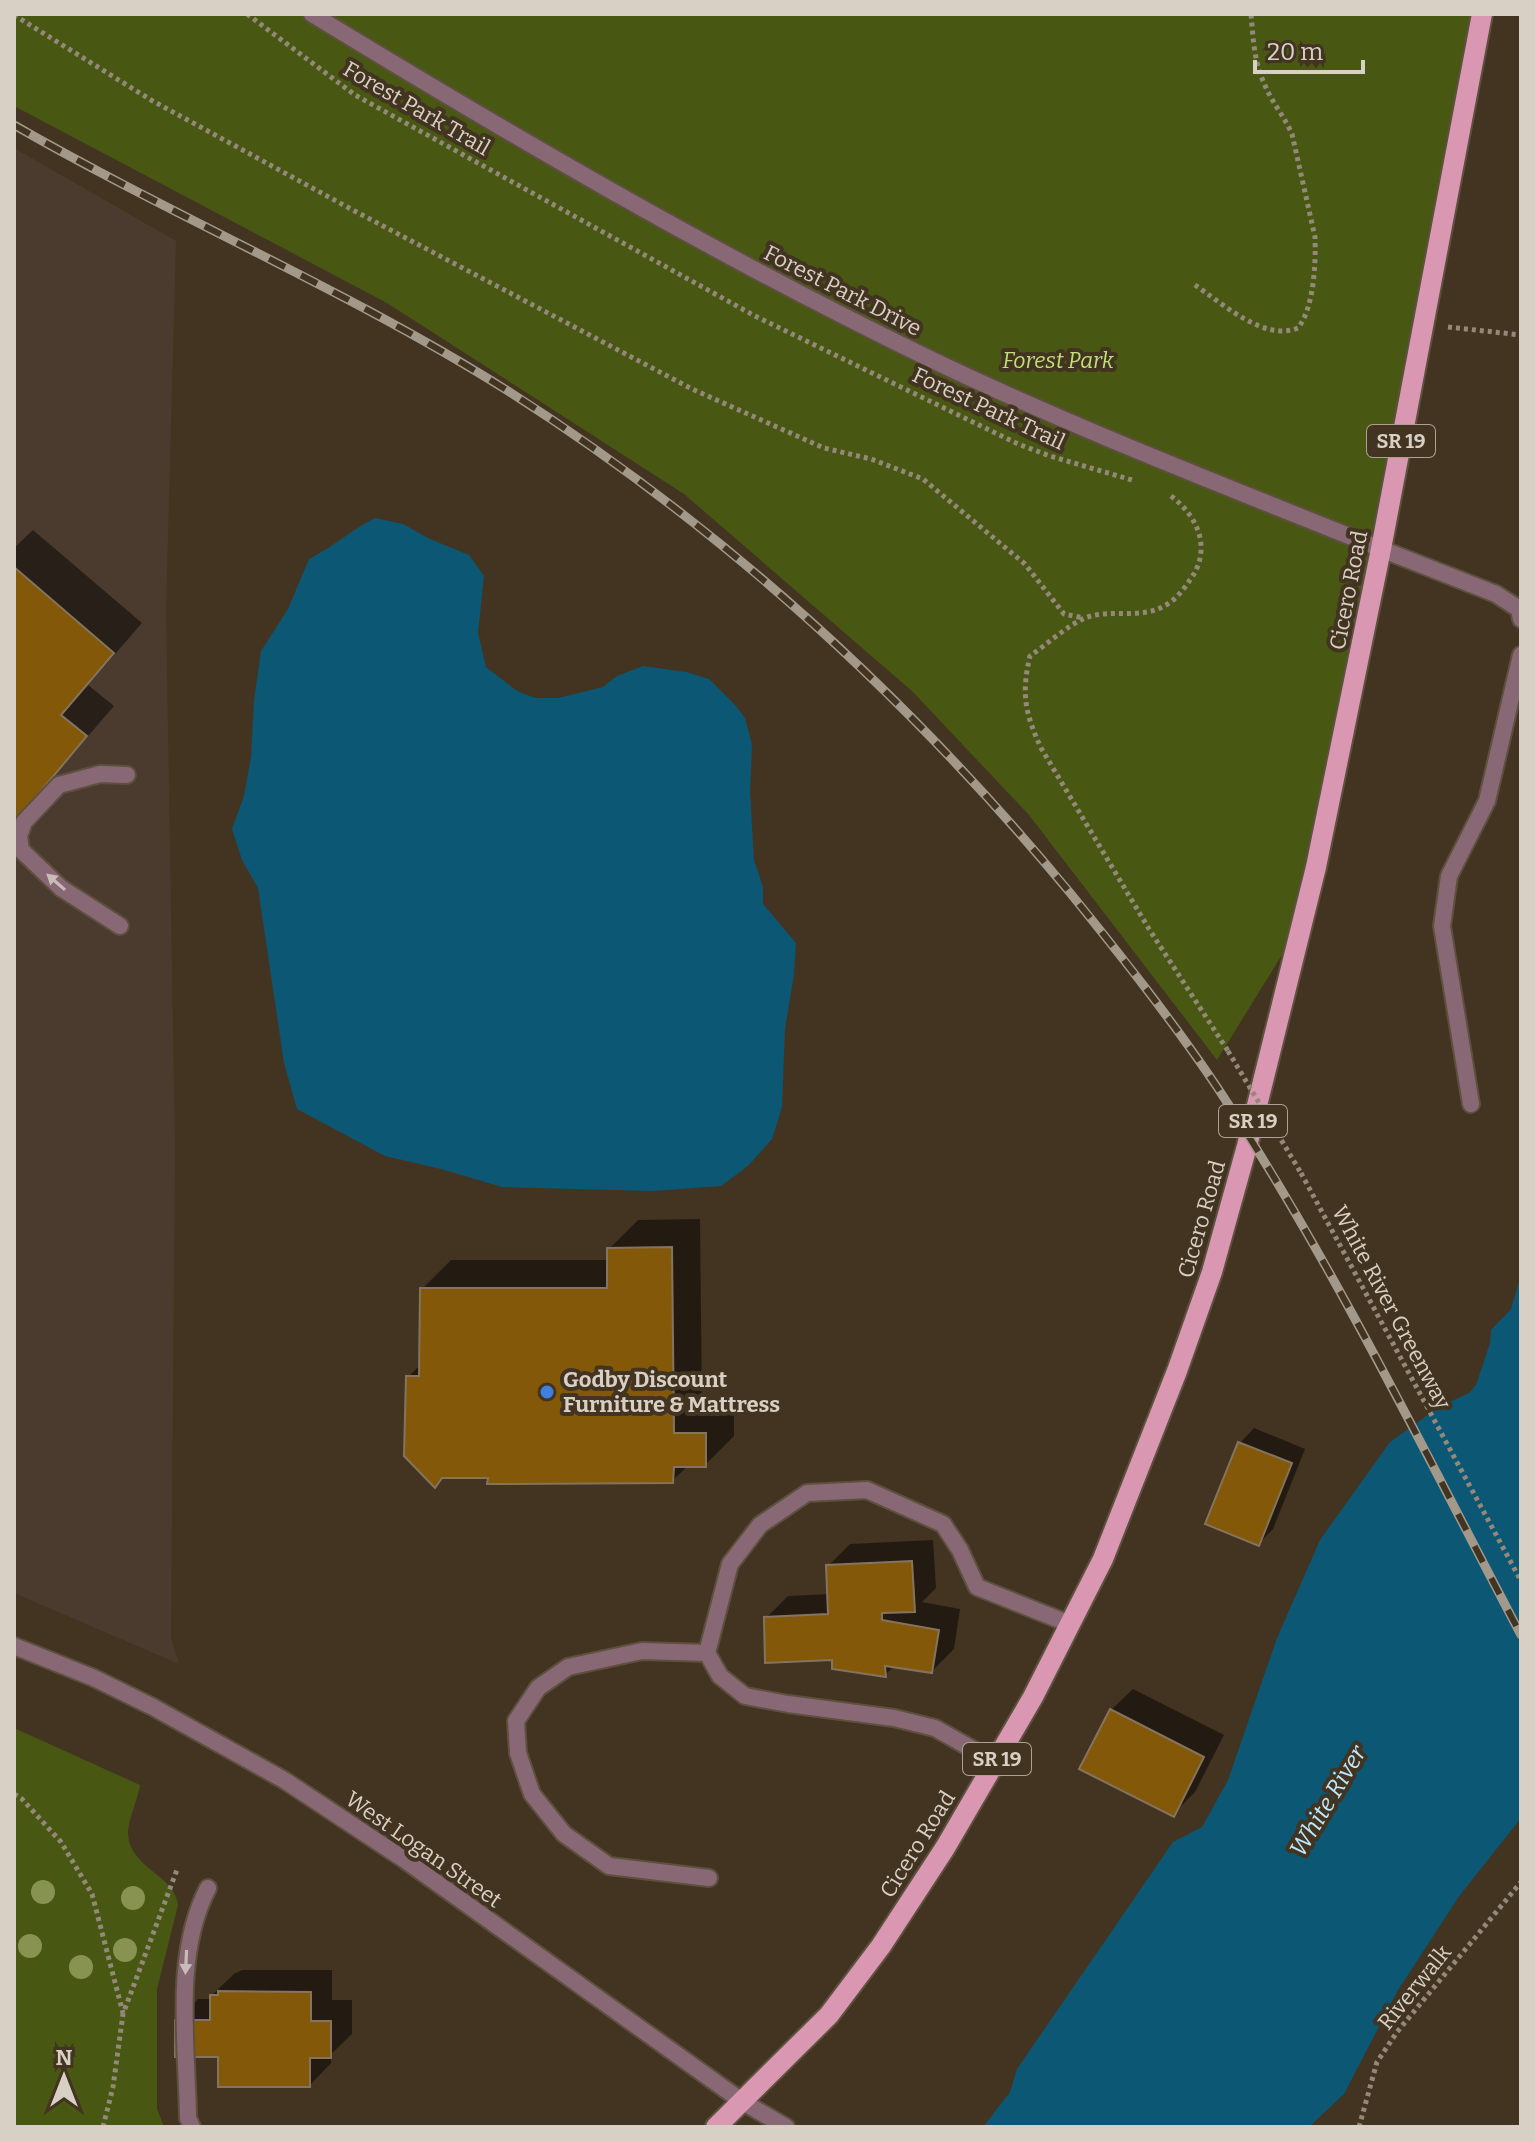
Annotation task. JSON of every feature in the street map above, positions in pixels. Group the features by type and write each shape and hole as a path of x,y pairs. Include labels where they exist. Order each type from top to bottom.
{"main road":[{"name":"Cicero Road","path":"716,2127 829,2015 881,1946 945,1848 1033,1697 1103,1559 1177,1371 1212,1272 1247,1146 1316,867 1381,549 1482,14"}],"street":[{"name":"Forest Park Drive","path":"312,14 485,120 674,228 924,356 1055,416 1496,594 1519,609 1521,619"},
{"path":"1471,1104 1442,926 1449,876 1487,801 1521,655"},
{"path":"120,926 61,888 21,850 19,836 24,822 44,797 59,785 100,774 127,775"},
{"path":"995,1762 935,1728 894,1718 745,1696 720,1676 707,1653 730,1564 760,1525 807,1493 867,1490 943,1524 960,1550 977,1587 1070,1624"},
{"name":"West Logan Street","path":"14,1646 94,1678 153,1707 284,1780 405,1860 743,2102 786,2127"},
{"path":"707,1653 642,1651 568,1667 538,1688 516,1721 518,1753 532,1794 564,1834 609,1866 709,1878"},
{"path":"192,2127 188,2118 185,1965 195,1916 208,1888"}],"path":[{"name":"Forest Park Trail","path":"247,14 355,95 755,316 1018,444 1141,482"},
{"path":"1195,285 1232,310 1274,331 1298,328 1306,314 1316,254 1315,237 1292,134 1264,85 1251,14"},
{"path":"14,15 151,100 692,389 824,448 871,459 923,479 1025,564 1064,614 1085,618 1139,614 1164,607 1182,592 1197,570 1201,553 1199,529 1174,497 1163,491"},
{"path":"1423,325 1521,335"},
{"name":"White River Greenway","path":"1085,618 1030,656 1024,697 1029,721 1041,748 1301,1173 1521,1581"},
{"path":"14,1794 61,1842 92,1894 123,2014"},
{"path":"103,2127 113,2087 123,2014 178,1867"},
{"name":"Riverwalk","path":"1359,2127 1377,2062 1397,2032 1521,1882"}],"shaded area":[{"path":"14,148 176,241 166,610 175,1148 171,1638 179,1664 14,1593"}],"green space":[{"name":"Forest Park","path":"14,14 1475,14 1303,921 1217,1060 1029,815 912,691 684,494 387,303 14,106"},
{"path":"14,1728 140,1785 128,1830 131,1847 144,1864 169,1886 178,1905 157,1989 157,2109 164,2127 14,2127"}],"water":[{"path":"375,518 403,524 469,555 484,576 478,633 486,667 517,691 535,698 558,698 603,687 617,676 643,666 686,672 709,679 745,718 752,745 750,792 754,860 763,887 763,904 796,943 785,1029 782,1107 772,1139 748,1166 721,1186 653,1191 502,1187 385,1156 297,1109 284,1063 258,888 242,860 232,829 244,796 251,757 261,651 288,609 309,559"},
{"name":"White River","path":"1521,1275 1521,1818 1460,1895 1398,1990 1344,2094 1309,2127 983,2127 1010,2092 1017,2069 1173,1842 1202,1827 1228,1780 1277,1638 1320,1540 1390,1442 1439,1407 1469,1393 1476,1385 1490,1343 1491,1330 1511,1309"}],"building":[{"path":"14,567 114,653 61,715 87,736 14,823"},
{"path":"672,1247 674,1433 706,1433 706,1467 674,1467 673,1483 487,1484 488,1478 442,1478 435,1488 404,1456 406,1376 419,1376 420,1288 607,1288 607,1248"},
{"path":"1238,1442 1292,1463 1259,1546 1205,1524"},
{"path":"912,1561 915,1612 882,1613 882,1620 939,1630 932,1673 885,1666 886,1677 832,1669 832,1660 765,1663 764,1617 828,1614 826,1565"},
{"path":"1110,1709 1204,1757 1174,1817 1079,1769"},
{"path":"218,1991 311,1992 311,2021 331,2021 331,2058 310,2058 310,2087 218,2087 218,2057 175,2057 175,2020 210,2020 210,1995 218,1995"}],"railway":[{"path":"14,125 387,320 508,391 664,500 809,620 879,685 945,752 1071,894 1146,989 1217,1087 1338,1288 1521,1635"}],"place":[{"name":"Godby Discount Furniture & Mattress","path":"547,1392"}]}
